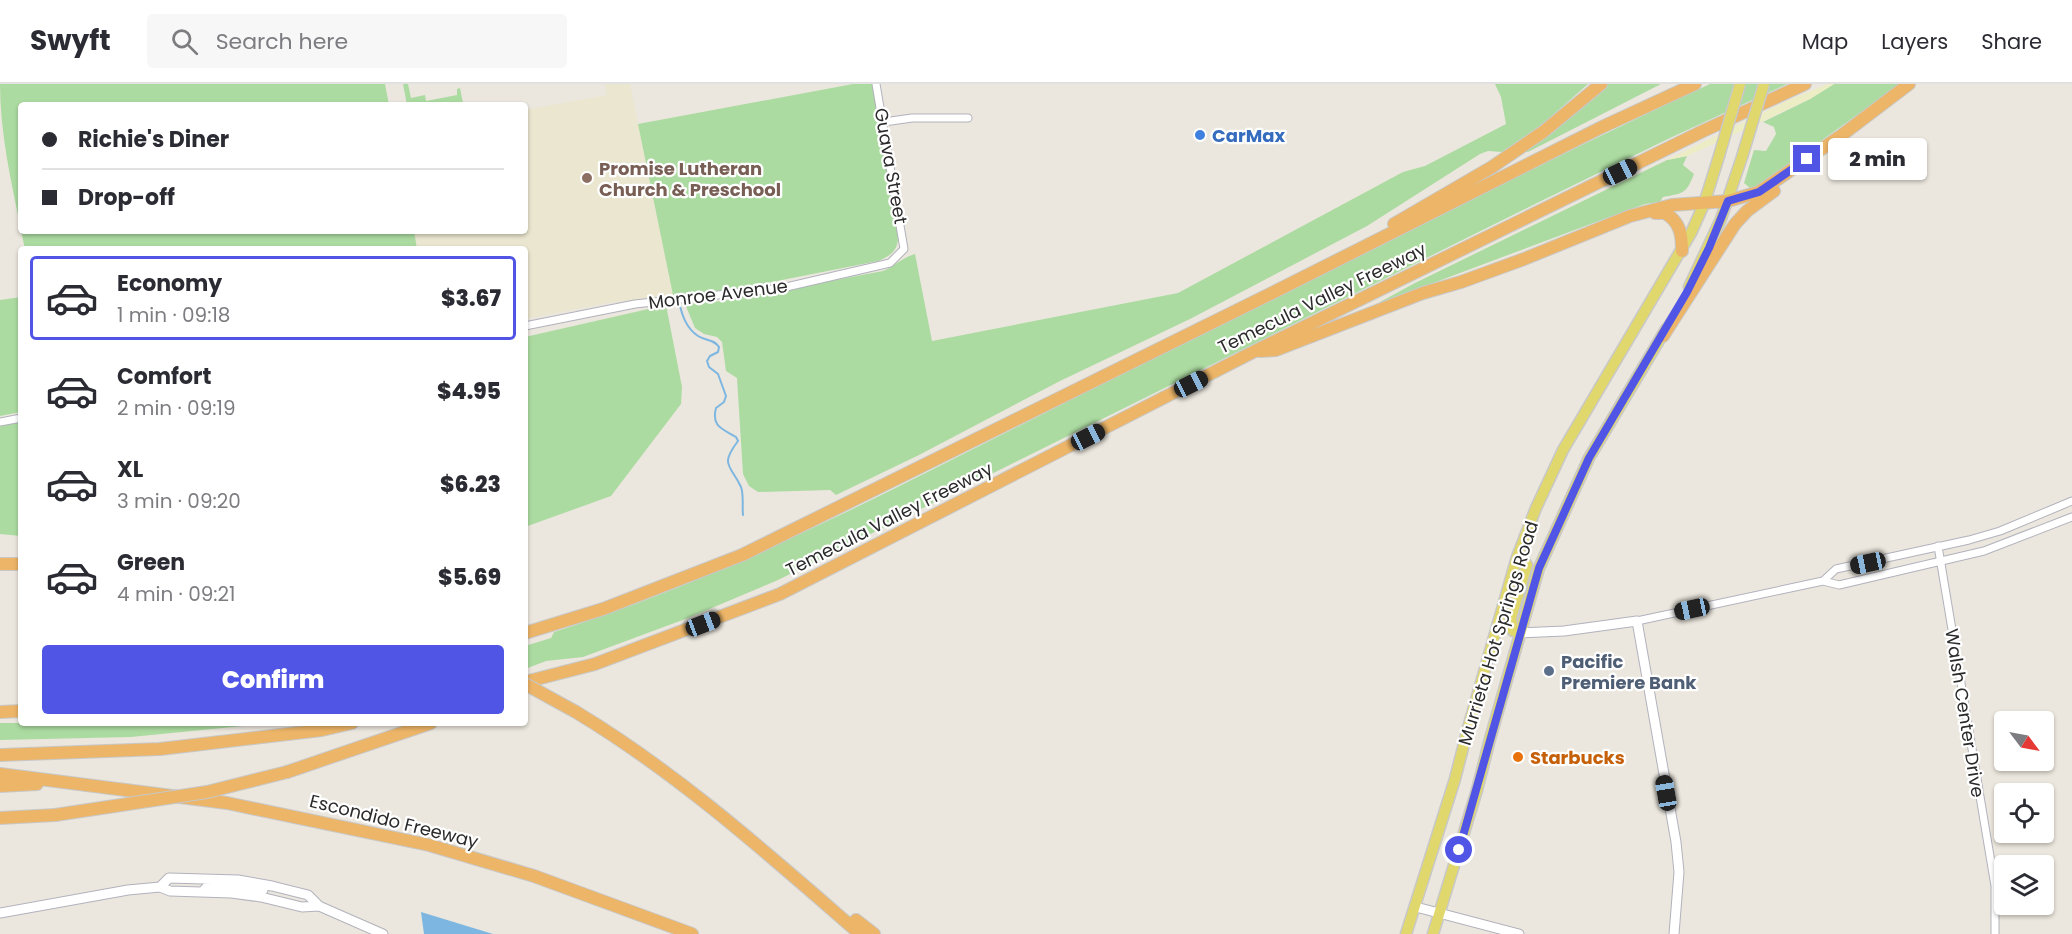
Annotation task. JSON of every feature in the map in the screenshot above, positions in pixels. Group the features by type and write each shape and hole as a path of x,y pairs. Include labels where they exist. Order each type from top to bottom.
{"highway":[{"path":"1278,290 1492,167 1543,132 1601,84"},
{"path":"1602,127 1686,84"},
{"name":"Temecula Valley Freeway","path":"528,632 603,609 742,555 1602,127 1695,84"},
{"name":"Temecula Valley Freeway","path":"528,682 595,664 780,594 1253,352 1703,131 1804,84"},
{"path":"1253,352 1276,350 1423,294 1513,263 1630,216 1672,205 1728,201 1759,192 1839,137 1909,84"},
{"path":"1663,336 1735,224 1747,211 1839,137"},
{"path":"1630,216 1665,213 1671,217 1680,230 1682,251"},
{"path":"0,564 18,564"},
{"path":"528,689 595,664"},
{"path":"528,685 630,746 692,792 860,934"},
{"path":"0,712 18,711"},
{"path":"0,755 160,749 339,726"},
{"path":"0,818 55,815 207,792 287,772 421,726"},
{"path":"0,774 77,783"},
{"path":"0,786 77,783"},
{"name":"Escondido Freeway","path":"77,783 227,803 429,845 534,876 692,934"},
{"path":"774,859 874,934"}],"main road":[{"name":"Murrieta Hot Springs Road","path":"1406,934 1455,779 1519,553 1536,508 1563,450 1682,251 1704,204 1740,84"},
{"name":"Murrieta Hot Springs Road","path":"1433,934 1477,790 1539,568 1589,458 1663,336 1709,248 1728,201 1764,84"},
{"path":"1519,553 1527,565 1511,618 1513,631 1520,633 1564,631 1637,621 1676,842 1679,872 1674,934"},
{"path":"160,887 169,878 204,877 238,880 288,890 308,895 319,906 383,934"},
{"path":"203,891 208,886 215,885 275,893 288,890"},
{"path":"0,913 128,890 160,887 170,891 203,891 261,897 302,907 319,906"},
{"path":"1416,907 1519,934"}],"street":[{"name":"Guava Street","path":"876,84 904,249"},
{"path":"884,122 912,118 969,118"},
{"name":"Monroe Avenue","path":"528,325 635,304 782,288 890,263 904,249"},
{"path":"0,422 18,419"},
{"path":"1823,581 1836,569 1969,540 2000,531 2072,501"},
{"path":"1637,621 1823,581 1839,585 1940,563 1984,551 2072,517"},
{"name":"Walsh Center Drive","path":"1938,546 1995,886 1995,934"}],"shaded area":[{"name":"Promise Lutheran Church & Preschool","path":"605,84 630,84 673,295 607,303 528,318 528,246 416,246 414,234 528,234 528,109 607,95"}],"green space":[{"path":"0,84 385,84 388,102 18,102 18,214 4,139"},
{"path":"403,84 408,84 411,98 425,95 426,101 457,95 457,89 460,88 463,102 406,102"},
{"path":"853,84 873,84 898,237 897,246 892,252 878,261 737,289 673,295 638,124"},
{"path":"1495,84 1588,84 1544,123 1502,152 1488,151 1480,154 1367,226 1190,319 1060,381 919,455 836,495 830,490 758,492 749,486 743,474 737,378 726,371 722,342 717,337 704,334 695,328 685,304 723,301 883,271 915,254 932,341 1178,293 1403,172 1425,166 1506,124 1501,97"},
{"path":"1605,84 1661,84 1528,152 1523,152"},
{"path":"1710,84 1787,84 1535,204 778,580 688,618 583,657 546,661 528,668 528,645 551,638 554,632 678,587 798,535 1418,225"},
{"path":"1834,84 1900,84 1758,186 1750,188 1744,183 1754,150 1766,151 1776,134 1774,127 1763,122 1810,99"},
{"path":"1687,156 1683,165 1694,174 1683,192 1663,197 1660,202 1645,204 1380,303 1415,283 1667,160"},
{"path":"22,234 414,234 416,246 24,246"},
{"path":"18,297 18,413 0,416 0,300"},
{"path":"666,305 682,387 681,404 611,496 528,526 528,336"},
{"path":"18,422 18,536 0,534 0,425"},
{"path":"0,723 18,723 18,726 244,726 131,737 0,740"}],"sand":[{"path":"1828,84 1834,84 1810,99 1687,156 1667,160 1789,100"}],"water":[{"path":"421,912 493,934 424,934"}],"waterway":[{"path":"679,302 690,329 719,347 718,352 710,356 707,361 709,367 718,374 726,396 724,402 716,408 715,419 719,427 736,437 738,441 728,461 742,490 743,515"}],"place":[{"name":"CarMax","path":"1200,135"},
{"name":"Promise Lutheran Church & Preschool","path":"587,178"},
{"name":"Pacific Premiere Bank","path":"1549,671"},
{"name":"Starbucks","path":"1518,757"}],"route":[{"path":"1459,850 1539,568 1589,458 1687,292 1709,248 1728,201 1759,192 1807,159"}]}
